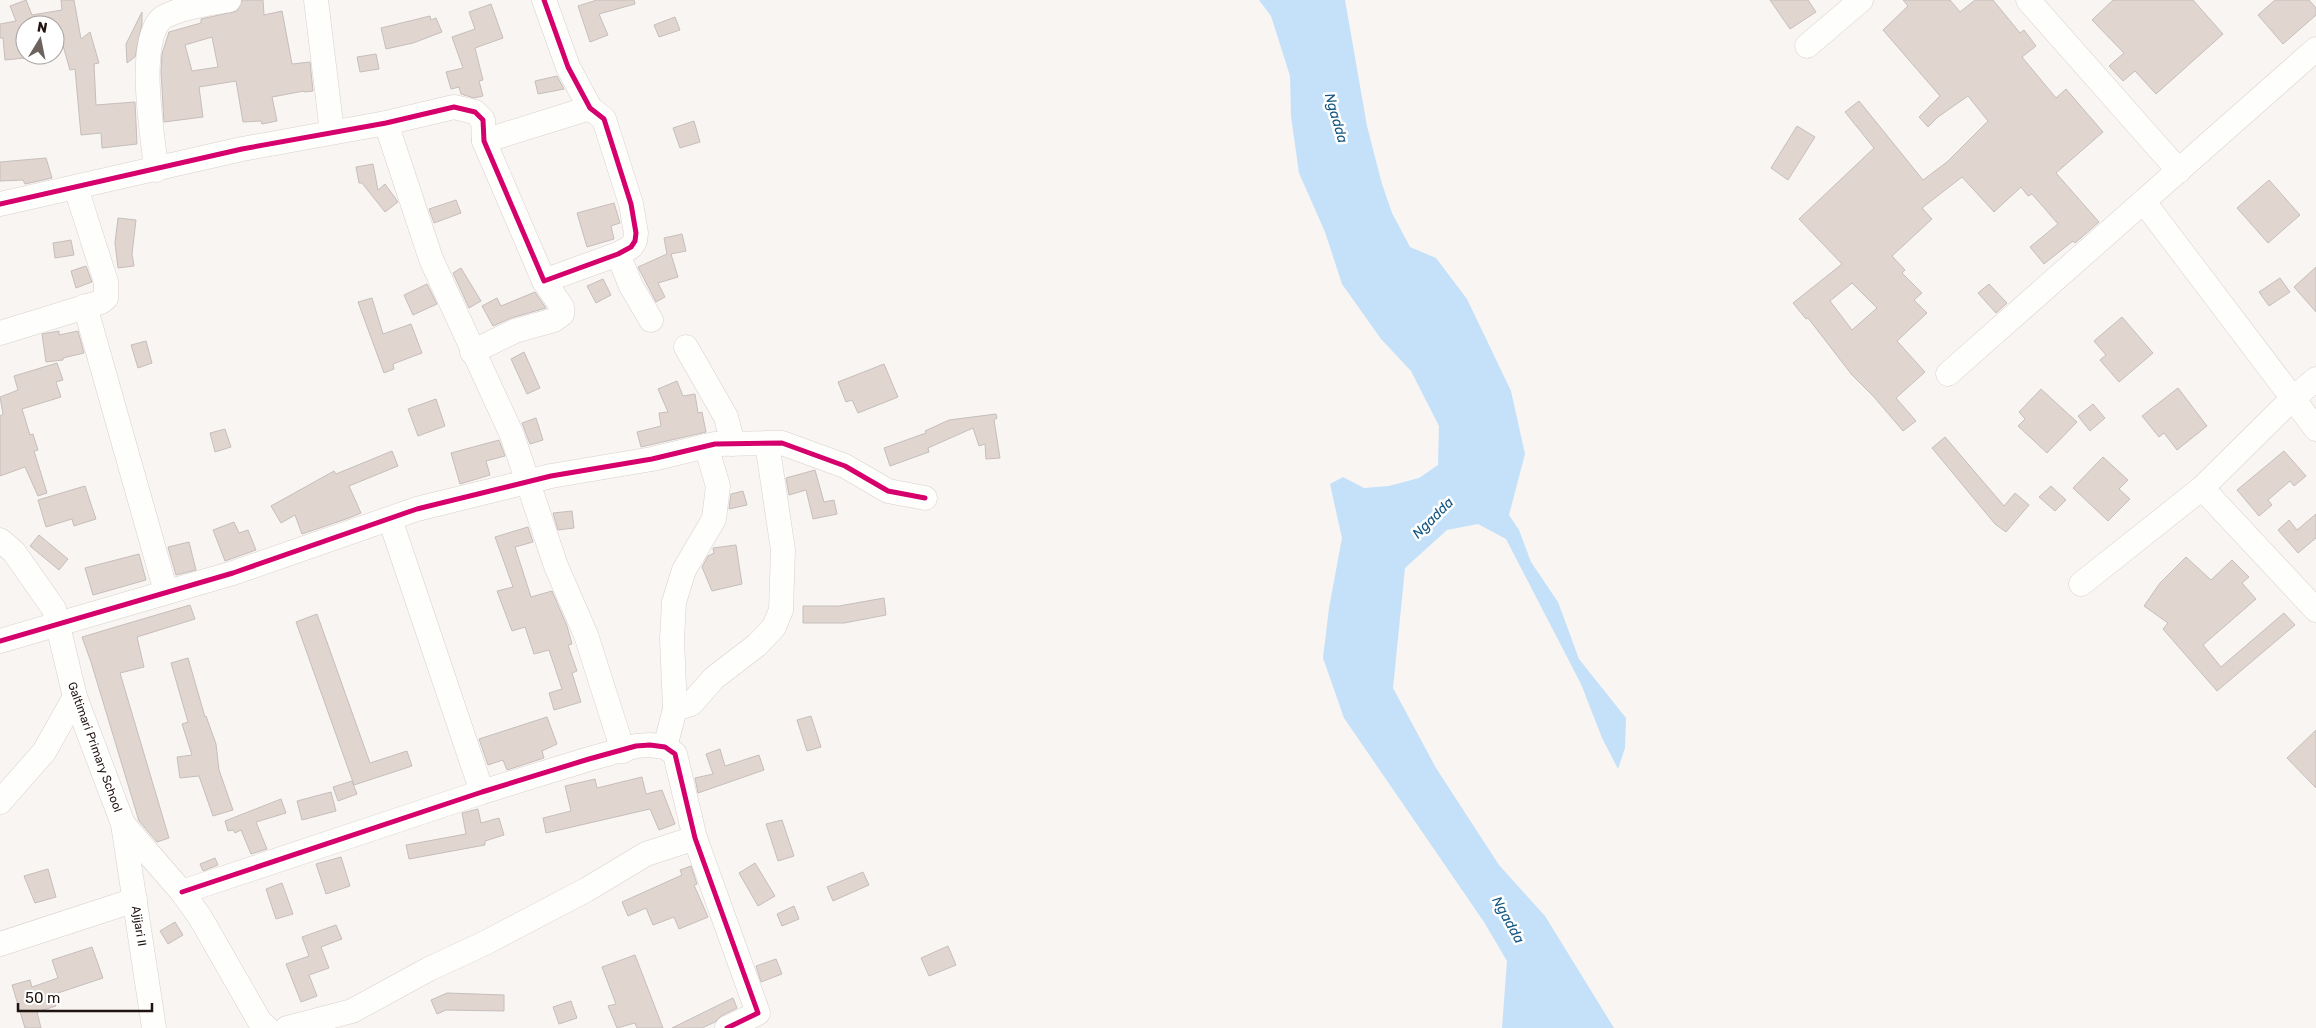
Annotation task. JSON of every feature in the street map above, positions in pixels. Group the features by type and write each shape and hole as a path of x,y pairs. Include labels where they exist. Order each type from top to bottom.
{"street":[{"path":"156,170 147,68 151,44 160,20 188,5 229,0"},
{"path":"316,0 332,132"},
{"path":"544,0 568,67 590,108 604,119 631,204 636,233 635,241 631,247 618,254 544,281"},
{"path":"1806,46 1861,0"},
{"path":"2028,0 2179,171"},
{"path":"1948,374 2316,49"},
{"path":"0,204 242,149 386,123 454,107 475,112 483,120 484,141 544,281 562,307 562,314 554,320 515,331 472,352"},
{"path":"484,141 590,108"},
{"path":"386,123 431,259 472,352 512,435 556,566 586,636 623,751"},
{"path":"0,333 101,302 106,298 106,282 76,188"},
{"path":"2144,202 2292,400 2316,429"},
{"path":"618,254 631,286 651,320"},
{"path":"86,306 166,592"},
{"path":"686,347 726,417 733,444"},
{"path":"2081,584 2202,488 2316,379"},
{"path":"675,709 691,704 714,678 757,645 774,627 781,610 784,550 767,443"},
{"path":"0,641 233,573 390,520 417,509 529,481 652,459 706,446 782,443 845,466 888,491 925,498"},
{"path":"665,748 675,709 672,639 674,602 684,570 714,519 718,486 706,446"},
{"path":"2202,488 2316,610"},
{"path":"390,520 482,792"},
{"name":"Galtimari Primary School","path":"0,540 14,552 54,609 75,697 123,824"},
{"path":"0,802 44,752 75,697"},
{"path":"182,892 482,792 589,759 650,744 665,748 675,754 695,838 761,1020 727,1028"},
{"path":"123,824 182,892 200,917 260,1022 267,1028"},
{"name":"Ajijari II","path":"123,824 154,1028"},
{"path":"287,1028 352,1011 429,969 483,944 586,890 646,854 695,838"},
{"path":"0,944 135,900"}],"water":[{"name":"Ngadda","path":"1259,0 1345,0 1367,126 1382,184 1392,213 1410,247 1436,258 1467,299 1511,391 1525,454 1509,515 1519,530 1531,562 1558,602 1579,659 1626,718 1625,748 1618,769 1602,738 1581,684 1506,539 1478,524 1447,530 1405,568 1393,688 1436,768 1499,865 1545,916 1614,1028 1502,1028 1507,961 1484,922 1344,718 1323,658 1329,608 1342,538 1330,484 1343,477 1364,488 1389,486 1419,478 1438,465 1439,426 1411,371 1381,339 1342,284 1325,232 1299,173 1291,116 1290,76 1271,16"}],"building":[{"path":"26,0 32,15 15,15 15,18 10,6"},
{"path":"61,0 74,0 81,39 90,32 99,63 94,64 96,105 135,102 137,144 102,148 101,133 81,135 75,69 70,70 65,52 65,15 32,15 62,10"},
{"path":"242,0 263,0 264,15 282,11 292,64 310,62 313,91 272,97 277,121 262,124 261,121 243,122 236,81 199,87 203,117 164,122 161,72 162,54 169,32 201,23 201,19 237,11","holes":["212,37 218,67 192,71 185,45"]},
{"path":"597,0 634,0 635,4 599,14 608,35 590,42 578,6"},
{"path":"1770,0 1808,0 1816,12 1790,29"},
{"path":"1903,0 1950,0 1960,12 1975,0 1993,0 2020,33 2024,30 2036,46 2022,57 2056,98 2066,89 2103,132 2056,173 2099,222 2075,243 2073,241 2044,264 2030,247 2058,224 2032,194 2028,196 2021,187 1994,212 1962,177 1922,208 1932,219 1892,256 1905,270 1902,273 1922,293 1914,300 1927,313 1897,341 1925,372 1896,398 1916,421 1903,431 1852,375 1808,318 1806,319 1793,303 1842,264 1799,219 1874,148 1845,112 1859,101 1923,180 1947,162 1988,121 1968,96 1938,117 1928,127 1919,117 1940,96 1883,30 1908,6","holes":["1852,283 1877,308 1852,330 1830,301"]},
{"path":"2113,0 2193,0 2223,34 2156,94 2135,71 2123,81 2109,66 2124,53 2092,20"},
{"path":"2275,0 2309,0 2316,8 2316,15 2283,44 2258,15"},
{"path":"491,4 503,38 475,48 483,80 479,81 483,96 474,98 461,94 459,87 451,89 446,72 463,68 452,37 475,29 469,12"},
{"path":"142,12 142,24 135,57 127,63 126,44"},
{"path":"430,16 431,20 436,18 442,32 413,43 386,49 381,28"},
{"path":"675,17 680,30 659,37 654,25"},
{"path":"15,21 15,59 5,60 3,38 0,38 0,24"},
{"path":"376,54 379,69 360,72 357,57"},
{"path":"557,76 564,89 538,94 535,81"},
{"path":"694,121 700,142 680,148 673,128"},
{"path":"1797,126 1815,137 1788,180 1771,168"},
{"path":"46,158 52,178 25,184 23,180 0,181 0,162"},
{"path":"373,164 378,190 385,184 398,202 385,212 362,183 359,183 356,167"},
{"path":"2269,180 2300,215 2268,243 2237,208"},
{"path":"456,200 461,213 434,223 429,209"},
{"path":"614,203 620,223 611,226 614,239 587,247 577,213"},
{"path":"118,218 136,220 132,254 134,266 118,268 115,243"},
{"path":"682,234 686,251 671,254 678,277 658,283 665,297 656,302 638,267 667,254 664,238"},
{"path":"71,240 74,255 55,258 53,243"},
{"path":"86,266 92,282 76,288 71,271"},
{"path":"2316,267 2316,312 2294,287"},
{"path":"461,268 481,301 469,308 453,273"},
{"path":"2280,278 2290,292 2269,306 2259,292"},
{"path":"603,279 611,295 596,303 587,286"},
{"path":"427,284 437,304 413,315 404,295"},
{"path":"1989,284 2007,303 1996,313 1978,293"},
{"path":"535,292 546,308 511,318 493,326 482,306 497,298 501,306"},
{"path":"372,298 383,334 411,324 422,353 393,364 394,369 384,373 358,302"},
{"path":"2122,317 2153,353 2119,382 2100,360 2106,355 2094,341"},
{"path":"59,331 59,335 78,331 84,353 63,358 63,360 46,362 42,334"},
{"path":"146,341 152,363 138,368 131,345"},
{"path":"524,352 540,388 527,394 511,359"},
{"path":"57,363 63,380 56,382 61,397 22,409 30,435 33,434 38,450 34,451 47,493 38,496 25,467 0,476 0,416 3,414 0,397 18,390 14,376"},
{"path":"884,364 898,397 858,413 852,400 846,402 838,382"},
{"path":"677,381 683,396 695,394 698,413 702,412 706,432 641,447 637,432 661,426 659,413 668,412 658,389"},
{"path":"2178,388 2207,426 2177,450 2164,433 2159,437 2142,416"},
{"path":"2041,389 2077,422 2047,453 2018,426 2025,419 2019,412"},
{"path":"436,399 445,426 418,436 408,409"},
{"path":"2093,404 2105,418 2090,431 2078,416"},
{"path":"996,414 997,418 994,420 1000,458 986,459 985,444 979,446 973,428 928,448 929,452 890,466 884,448 926,433 925,431 949,420"},
{"path":"536,418 543,440 530,444 522,423"},
{"path":"225,429 231,447 215,452 210,433"},
{"path":"1945,437 2004,506 2015,493 2029,505 2006,532 1995,524 1932,448"},
{"path":"499,440 505,456 486,461 490,475 460,484 451,453"},
{"path":"392,451 398,466 349,486 361,513 302,534 295,515 281,523 271,506 334,471 336,474"},
{"path":"2284,451 2306,476 2294,486 2290,481 2268,500 2272,505 2259,516 2237,490"},
{"path":"2103,457 2128,480 2119,489 2130,499 2108,521 2073,488"},
{"path":"815,470 824,502 834,500 837,514 813,519 806,490 789,495 786,478"},
{"path":"85,486 96,519 74,526 72,519 46,527 38,500"},
{"path":"2051,486 2066,500 2055,511 2039,497"},
{"path":"743,491 747,505 729,509 731,494"},
{"path":"572,511 574,528 558,530 553,513"},
{"path":"2316,514 2316,538 2298,553 2278,530 2289,520 2297,530"},
{"path":"234,522 239,533 248,530 256,550 225,561 213,530"},
{"path":"528,527 533,542 515,547 531,597 552,591 567,626 572,644 568,645 577,671 572,673 581,702 554,710 549,693 562,689 549,650 534,654 525,627 512,631 497,591 513,587 495,537"},
{"path":"39,535 68,559 59,570 30,546"},
{"path":"189,542 196,570 176,575 168,547"},
{"path":"736,545 742,584 712,591 702,567 708,556 714,553 713,548"},
{"path":"139,554 146,580 93,595 85,568"},
{"path":"2186,557 2211,580 2232,560 2249,577 2242,583 2256,599 2203,645 2221,667 2284,613 2295,625 2217,691 2163,629 2168,623 2144,606 2160,583"},
{"path":"884,598 886,615 844,623 803,623 803,606 839,606"},
{"path":"190,605 195,619 137,637 144,667 120,673 169,838 157,842 139,821 82,637"},
{"path":"317,614 370,763 407,751 412,766 354,785 296,622"},
{"path":"188,658 205,717 216,744 219,770 233,810 213,816 199,776 180,778 177,757 192,755 182,724 188,722 171,663"},
{"path":"811,716 821,747 807,751 797,720"},
{"path":"547,717 557,744 542,751 544,758 507,770 503,760 488,765 479,739"},
{"path":"2316,730 2316,788 2287,758"},
{"path":"720,749 725,766 759,755 764,770 698,793 695,778 713,774 706,754"},
{"path":"642,777 646,794 662,790 675,824 659,830 650,809 546,833 543,818 571,811 565,786 595,779 597,788"},
{"path":"352,781 357,794 338,801 333,787"},
{"path":"331,792 336,811 302,820 297,801"},
{"path":"281,799 286,813 256,822 267,849 251,854 241,830 235,833 233,830 228,831 225,821"},
{"path":"478,809 481,823 499,818 504,835 485,841 485,845 409,859 406,845 466,834 462,813"},
{"path":"782,820 794,856 778,861 766,824"},
{"path":"341,857 350,886 326,894 316,864"},
{"path":"215,858 218,865 203,871 200,864"},
{"path":"755,863 775,896 758,906 739,873"},
{"path":"691,866 697,884 694,885 708,917 679,929 674,917 653,925 646,908 628,916 622,902 682,875 680,870"},
{"path":"48,869 56,897 35,903 24,876"},
{"path":"863,872 869,885 833,901 827,887"},
{"path":"282,883 293,914 276,919 266,889"},
{"path":"794,906 799,919 782,926 777,914"},
{"path":"175,922 183,935 168,944 160,931"},
{"path":"336,925 342,939 321,947 329,968 309,975 317,996 301,1002 286,964 309,956 302,937"},
{"path":"948,946 956,965 929,976 921,958"},
{"path":"92,947 103,978 52,995 56,1006 37,1012 41,1028 25,1028 12,985 30,980 32,987 58,978 52,960"},
{"path":"635,955 663,1028 637,1028 635,1023 617,1028 608,1006 616,1004 602,967"},
{"path":"776,959 782,974 761,982 756,966"},
{"path":"447,993 504,995 504,1011 446,1010 437,1014 431,1000"},
{"path":"733,998 737,1008 721,1016 715,1022 702,1028 672,1028"},
{"path":"571,1001 577,1018 559,1024 553,1007"}],"cycle path":[{"path":"0,204 242,149 386,123 454,107 475,112 483,120 484,141 544,281 618,254 631,247 635,241 636,233 631,204 604,119 590,108 568,67 544,0"},
{"path":"0,641 233,573 417,509 551,476 652,459 715,444 782,443 845,466 888,491 925,498"},
{"path":"182,892 482,792 589,759 636,746 665,747 675,754 695,838 758,1013 727,1028"}]}
